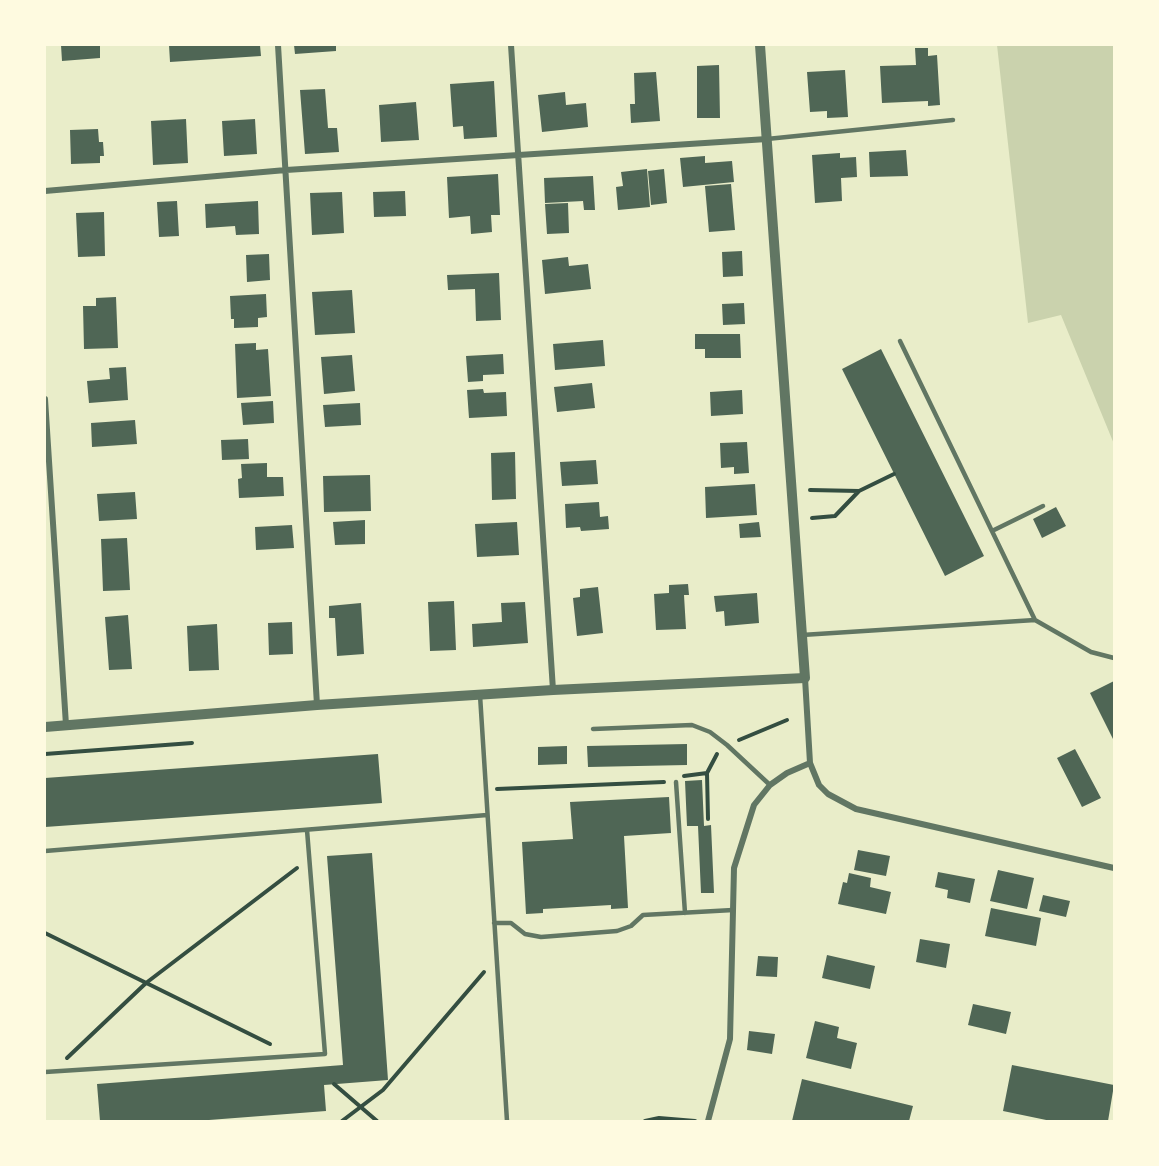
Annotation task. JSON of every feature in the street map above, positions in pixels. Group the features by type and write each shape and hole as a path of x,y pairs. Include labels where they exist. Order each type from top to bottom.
{"street":[{"path":"278,45 317,705"},
{"path":"511,45 553,690"},
{"path":"760,45 810,763 819,785 828,794 856,809 1114,868"},
{"path":"45,191 286,170 767,139"},
{"path":"45,399 66,725"},
{"path":"45,727 317,705 553,690 805,678"},
{"path":"708,1121 730,1040 734,868 754,805 770,785 787,773 810,763"}],"lane":[{"path":"767,139 953,120"},
{"path":"900,341 1035,620"},
{"path":"992,531 1043,506"},
{"path":"802,635 1035,620 1091,652 1114,658"},
{"path":"480,695 507,1121"},
{"path":"593,729 692,725 710,732 728,745 770,785"},
{"path":"676,782 685,913"},
{"path":"45,851 487,815"},
{"path":"45,1072 325,1054 307,830"},
{"path":"494,923 511,923 525,934 541,937 617,931 631,926 643,915 733,910"}],"path":[{"path":"812,518 835,516 859,491 894,474"},
{"path":"810,490 859,491"},
{"path":"45,754 192,742"},
{"path":"485,790 676,782 687,774 707,772"},
{"path":"52,1072 146,983 310,859"},
{"path":"45,933 296,1056"},
{"path":"342,1121 383,1090 496,958"},
{"path":"334,1084 377,1121"},
{"path":"645,1121 659,1118 696,1121"}],"green space":[{"path":"997,45 1114,45 1114,444 1061,315 1028,323"}],"building":[{"path":"61,45 100,45 100,58 62,61"},
{"path":"169,45 260,45 261,56 170,62"},
{"path":"294,45 336,45 336,51 295,54"},
{"path":"915,48 928,48 928,56 937,55 940,105 928,106 928,101 882,103 880,66 916,65"},
{"path":"719,65 720,118 697,118 697,66"},
{"path":"845,70 848,117 827,118 827,111 810,112 807,72"},
{"path":"656,72 660,121 631,123 630,104 635,104 634,73"},
{"path":"494,81 497,137 464,139 463,126 453,127 450,84"},
{"path":"325,89 328,128 337,128 339,152 305,154 300,90"},
{"path":"565,92 566,105 586,103 588,127 542,132 538,95"},
{"path":"416,102 419,140 381,142 379,105"},
{"path":"186,119 188,163 153,165 151,121"},
{"path":"255,119 257,154 224,156 222,121"},
{"path":"98,129 99,142 103,142 104,156 100,156 100,163 71,164 70,130"},
{"path":"906,150 908,176 870,177 869,152"},
{"path":"840,153 840,158 856,157 857,177 841,178 842,201 815,203 812,155"},
{"path":"705,156 705,163 732,161 734,182 683,187 680,158"},
{"path":"647,169 650,207 618,210 616,187 623,186 621,172"},
{"path":"664,169 667,203 651,205 648,171"},
{"path":"498,174 500,215 491,215 492,232 471,234 470,216 449,218 447,177"},
{"path":"593,176 595,210 584,210 583,201 545,203 544,178"},
{"path":"731,184 735,230 709,232 705,186"},
{"path":"405,191 406,216 374,217 373,192"},
{"path":"342,192 344,233 312,235 310,193"},
{"path":"177,201 179,236 159,237 157,202"},
{"path":"258,201 259,234 236,235 235,226 206,228 205,204"},
{"path":"568,203 569,233 547,234 545,204"},
{"path":"104,212 105,256 78,257 76,213"},
{"path":"742,251 743,276 723,277 722,252"},
{"path":"269,254 270,280 247,282 246,255"},
{"path":"568,257 569,266 588,264 591,289 545,294 542,260"},
{"path":"499,273 501,320 476,321 475,289 448,290 447,275"},
{"path":"352,290 355,333 315,335 312,292"},
{"path":"266,294 267,317 258,318 258,327 234,328 234,319 231,319 230,296"},
{"path":"116,297 118,348 84,349 83,306 96,306 96,298"},
{"path":"744,303 745,324 723,325 722,304"},
{"path":"695,334 740,334 741,358 705,358 705,349 695,349"},
{"path":"603,340 605,366 555,370 553,344"},
{"path":"256,343 256,350 268,349 271,396 237,398 235,344"},
{"path":"881,349 984,556 945,576 842,369"},
{"path":"503,354 504,374 483,375 483,381 468,382 466,356"},
{"path":"352,355 355,391 324,394 321,357"},
{"path":"126,367 128,400 89,403 87,381 110,379 109,368"},
{"path":"592,383 595,408 557,412 554,387"},
{"path":"483,389 484,393 506,392 507,416 469,418 467,390"},
{"path":"742,390 743,414 711,416 710,392"},
{"path":"273,401 274,423 243,425 241,403"},
{"path":"360,403 361,425 325,427 323,405"},
{"path":"135,420 137,444 92,447 91,423"},
{"path":"248,439 249,459 222,460 221,440"},
{"path":"747,442 749,473 734,474 734,467 721,468 720,443"},
{"path":"515,452 516,499 492,500 491,453"},
{"path":"596,460 598,484 562,486 560,462"},
{"path":"267,463 267,477 283,477 284,496 239,498 238,479 242,478 241,464"},
{"path":"370,475 371,511 324,512 323,476"},
{"path":"755,484 757,515 706,518 705,487"},
{"path":"135,492 137,519 99,521 97,494"},
{"path":"599,502 600,517 608,516 609,529 581,531 580,527 566,528 565,504"},
{"path":"1056,507 1066,526 1042,538 1033,519"},
{"path":"365,520 365,544 335,545 333,522"},
{"path":"517,522 519,555 477,557 475,524"},
{"path":"759,522 761,537 740,538 739,524"},
{"path":"292,525 294,548 256,550 255,527"},
{"path":"127,538 130,590 103,591 101,539"},
{"path":"688,584 689,595 684,595 686,629 656,630 654,594 669,593 669,585"},
{"path":"598,587 603,633 577,636 573,598 580,597 580,589"},
{"path":"757,593 759,623 725,626 724,611 716,612 714,596"},
{"path":"454,601 456,650 430,651 428,602"},
{"path":"525,602 528,643 473,647 472,624 502,622 501,603"},
{"path":"361,603 364,654 337,656 335,618 329,618 329,606"},
{"path":"128,615 132,669 109,670 105,617"},
{"path":"292,622 293,654 269,655 268,623"},
{"path":"217,624 219,670 189,671 187,626"},
{"path":"1114,681 1114,741 1090,693"},
{"path":"687,744 687,765 588,767 587,746"},
{"path":"567,746 567,764 538,765 538,747"},
{"path":"1075,749 1101,798 1082,807 1057,758"},
{"path":"378,754 382,803 45,827 45,778"},
{"path":"702,780 704,826 711,825 714,893 701,893 698,826 687,826 685,781"},
{"path":"669,797 671,833 624,836 628,908 611,909 611,905 543,909 543,913 526,914 522,842 573,839 570,802"},
{"path":"858,850 890,856 886,876 854,870"},
{"path":"372,853 388,1080 324,1085 326,1111 196,1121 100,1121 97,1084 343,1065 327,856"},
{"path":"998,870 1034,878 1027,909 990,901"},
{"path":"938,872 975,879 970,903 947,898 948,890 935,887"},
{"path":"849,873 871,878 870,887 891,892 886,914 838,904 843,882 847,883"},
{"path":"1043,895 1070,901 1066,917 1039,911"},
{"path":"991,908 1041,918 1036,946 985,936"},
{"path":"920,939 950,944 946,968 916,962"},
{"path":"827,955 875,966 870,989 822,978"},
{"path":"758,956 778,957 777,977 756,976"},
{"path":"973,1004 1011,1012 1006,1034 968,1025"},
{"path":"815,1021 839,1027 837,1038 857,1043 851,1069 806,1058"},
{"path":"749,1031 775,1034 772,1054 747,1050"},
{"path":"1012,1065 1114,1085 1108,1121 1051,1121 1003,1111"},
{"path":"802,1079 913,1106 909,1121 792,1121"}]}
